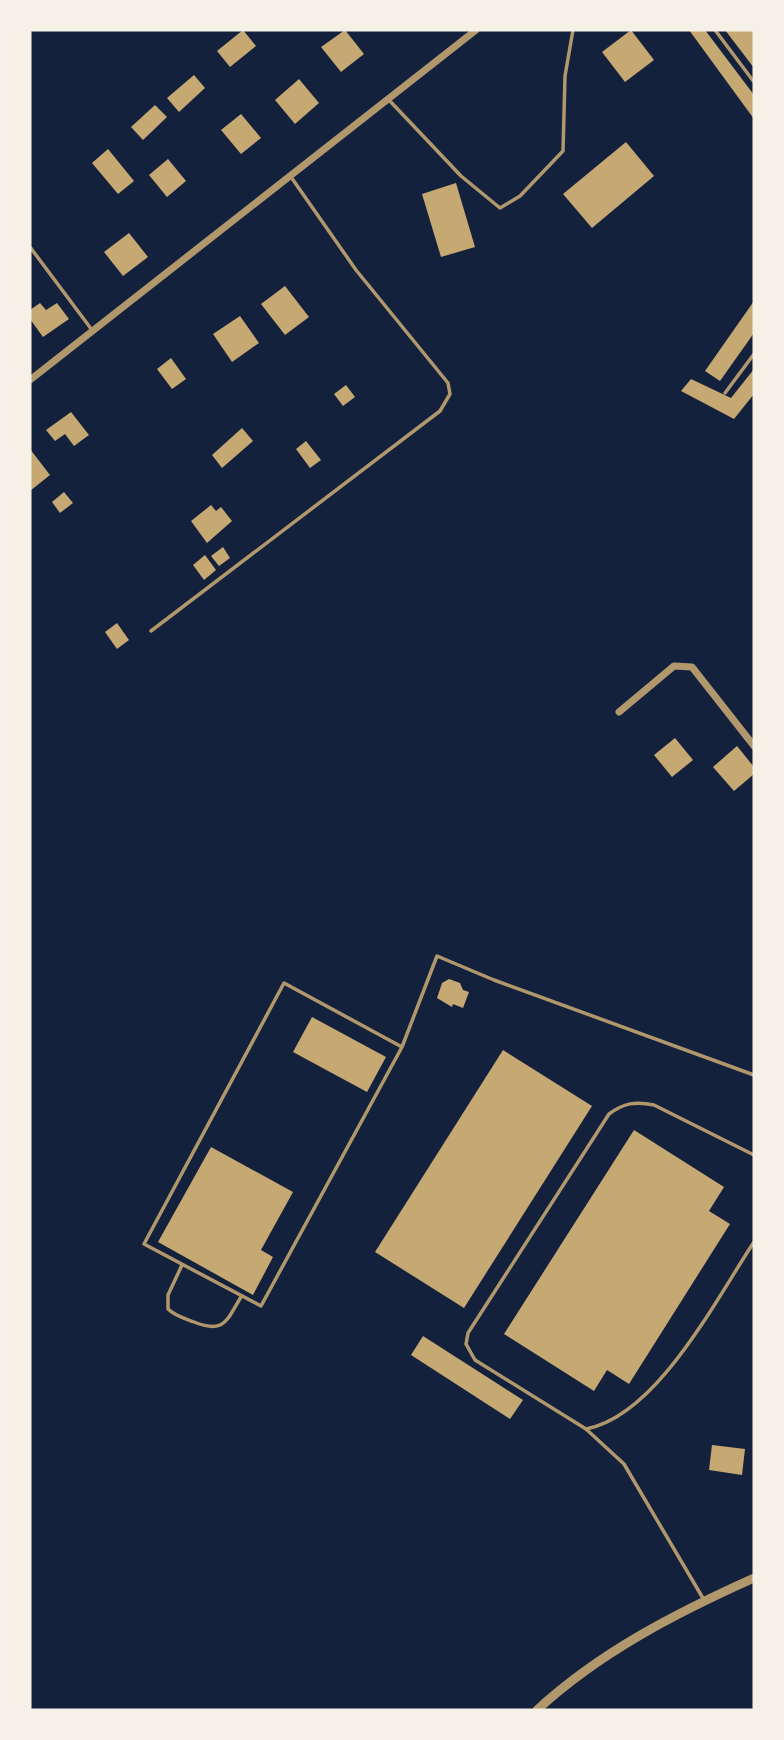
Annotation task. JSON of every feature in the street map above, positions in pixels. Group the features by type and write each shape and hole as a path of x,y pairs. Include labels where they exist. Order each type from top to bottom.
{"street":[{"path":"30,380 476,30"},
{"path":"619,712 674,666 692,667 754,746"},
{"path":"537,1710 601,1658 704,1600 754,1578"}],"lane":[{"path":"388,99 461,176 500,208 520,196 563,152 565,76 573,30"},
{"path":"715,30 754,82"},
{"path":"151,631 389,453 440,411 450,394 448,383 356,270 291,177"},
{"path":"30,247 93,332"},
{"path":"725,393 754,354"},
{"path":"402,1047 284,983 144,1244 261,1307 402,1047 437,956 494,980 754,1075"},
{"path":"704,1600 624,1464 586,1429 475,1360 466,1344 468,1334 608,1114 621,1105 638,1102 654,1105 754,1155"},
{"path":"586,1429 609,1422 629,1409 660,1381 754,1242"},
{"path":"182,1265 167,1296 168,1308 173,1314 211,1328 218,1327 225,1322 241,1296"}],"building":[{"path":"243,30 256,46 230,67 217,51"},
{"path":"345,30 364,54 341,72 321,47"},
{"path":"631,30 654,60 625,82 602,52"},
{"path":"689,30 705,30 754,95 754,119"},
{"path":"725,30 754,30 754,68"},
{"path":"194,75 205,88 179,112 167,98"},
{"path":"299,79 319,103 295,124 275,100"},
{"path":"155,105 167,117 143,140 131,127"},
{"path":"241,114 261,138 241,154 221,130"},
{"path":"626,142 654,176 592,228 563,194"},
{"path":"108,149 134,181 118,194 92,163"},
{"path":"168,159 186,181 167,197 149,175"},
{"path":"456,183 475,247 441,257 422,194"},
{"path":"129,233 148,257 123,276 104,252"},
{"path":"285,286 309,317 285,335 261,304"},
{"path":"754,301 754,333 720,381 705,371"},
{"path":"40,303 46,310 57,303 69,319 43,337 30,319 30,310"},
{"path":"240,316 259,343 232,362 213,334"},
{"path":"171,358 186,379 172,389 157,369"},
{"path":"754,369 754,394 734,419 681,391 691,379 731,398"},
{"path":"346,385 355,397 343,406 334,394"},
{"path":"71,412 89,435 74,446 65,434 55,441 46,430"},
{"path":"242,428 253,441 222,468 212,455"},
{"path":"306,441 321,460 310,468 296,449"},
{"path":"30,449 50,475 30,491"},
{"path":"64,492 73,503 60,513 52,502"},
{"path":"211,505 216,511 221,507 232,521 207,543 191,521"},
{"path":"223,547 230,558 219,566 211,556"},
{"path":"205,555 216,570 204,580 193,565"},
{"path":"117,623 129,640 117,649 105,632"},
{"path":"675,738 693,760 672,777 654,755"},
{"path":"737,746 754,767 754,774 734,791 713,767"},
{"path":"449,979 460,983 463,990 469,992 463,1008 453,1004 452,1007 437,998 442,983"},
{"path":"312,1017 386,1057 367,1092 293,1052"},
{"path":"503,1050 592,1106 464,1308 375,1252"},
{"path":"634,1130 724,1187 709,1211 730,1224 629,1384 607,1370 594,1391 504,1334"},
{"path":"211,1147 293,1192 261,1250 273,1257 253,1295 158,1242"},
{"path":"423,1336 523,1400 510,1419 411,1355"},
{"path":"712,1445 745,1449 742,1475 709,1470"}]}
